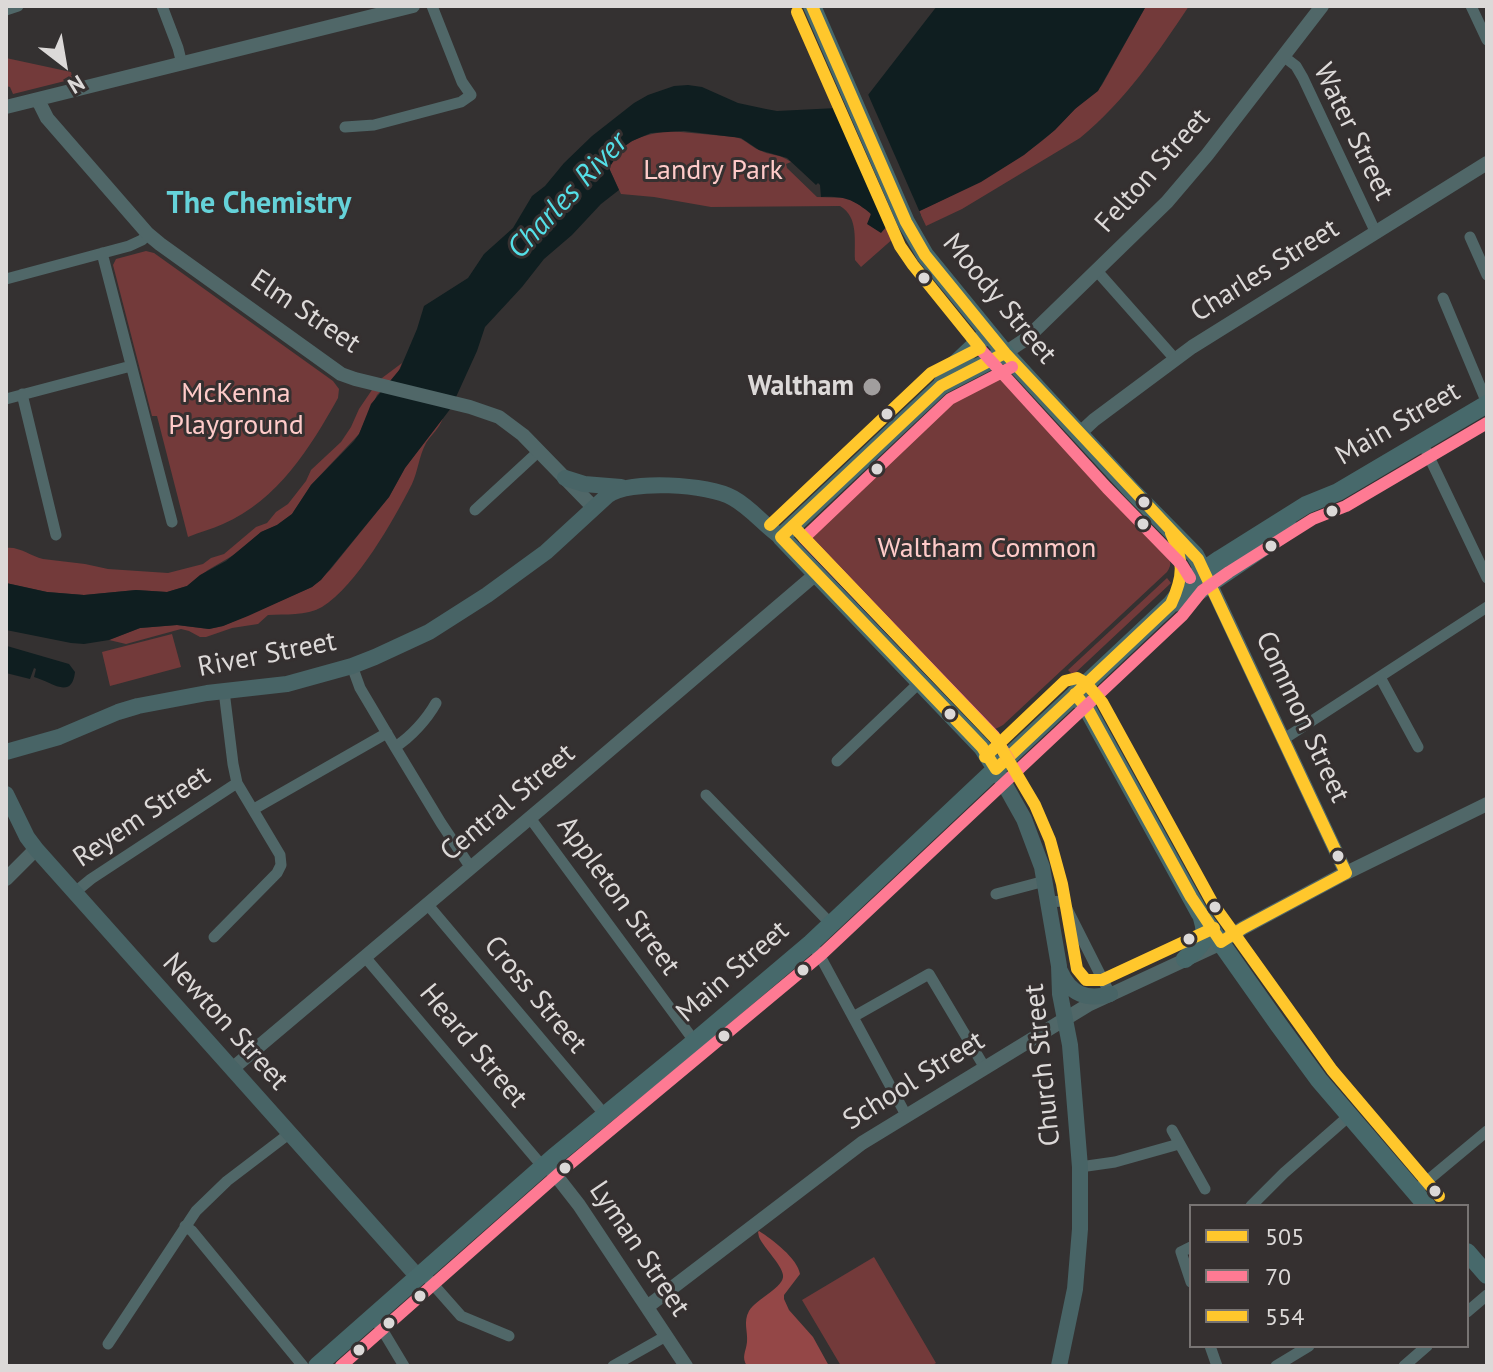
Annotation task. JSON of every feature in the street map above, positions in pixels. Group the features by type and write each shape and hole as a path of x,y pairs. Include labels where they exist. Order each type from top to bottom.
{"main road":[{"name":"Moody Street","path":"812,6 906,222 923,251 1005,353 1195,555 1207,577"},
{"path":"941,386 951,368 988,333"},
{"path":"781,537 941,386 1005,353"},
{"name":"Main Street","path":"316,1365 545,1165 811,943 1171,604 1188,597 1207,577 1306,505 1338,492 1487,403"},
{"path":"565,478 580,484 627,488 701,488 725,494 742,503 781,537 920,682 982,747 996,769"},
{"path":"594,508 612,492 627,488"},
{"name":"River Street","path":"6,752 59,737 128,709 224,691 287,684 352,666 421,636 469,608 541,556 594,508"},
{"path":"1169,529 1183,567 1180,585 1171,604"},
{"path":"1075,694 1091,714 1199,912 1205,937 1185,959"},
{"name":"Church Street","path":"996,769 1027,825 1045,881 1070,1045 1080,1167 1080,1239 1077,1277 1059,1366"},
{"name":"Newton Street","path":"6,794 36,849 420,1275"},
{"path":"1199,912 1286,1035 1349,1116 1421,1199"},
{"path":"1059,966 1064,980 1076,992 1088,997 1110,994"},
{"path":"1469,1254 1487,1275"}],"street":[{"path":"6,10 18,6"},
{"path":"162,6 182,64"},
{"path":"6,107 182,64 356,13 413,6"},
{"path":"345,127 367,127 388,122 461,102 471,95 462,82 432,6"},
{"name":"Felton Street","path":"1005,353 1023,342 1176,191 1322,6"},
{"path":"1471,6 1487,40"},
{"name":"Water Street","path":"1283,56 1296,66 1303,78 1376,233"},
{"name":"Elm Street","path":"38,100 47,118 160,244 341,374 470,407 508,422 594,508"},
{"name":"Charles Street","path":"1079,434 1175,359 1487,163"},
{"path":"6,279 133,245 148,234"},
{"path":"1470,237 1487,275"},
{"path":"102,253 172,522"},
{"path":"1097,271 1175,359"},
{"path":"1443,298 1487,403"},
{"path":"6,399 131,366"},
{"path":"22,394 56,535"},
{"path":"1422,442 1487,578"},
{"path":"475,510 539,451"},
{"name":"Central Street","path":"227,1063 428,905 816,574"},
{"name":"Common Street","path":"1207,577 1346,873"},
{"path":"1284,739 1487,607"},
{"path":"352,666 360,688 471,868"},
{"path":"1380,677 1418,747"},
{"path":"837,761 920,682"},
{"path":"214,937 277,873 281,865 275,843 237,783 224,691"},
{"path":"395,747 405,740 436,703"},
{"path":"254,809 387,733"},
{"name":"Reyem Street","path":"74,893 237,783"},
{"path":"706,795 831,924"},
{"name":"School Street","path":"647,1307 829,1166 906,1115 1088,1005 1221,942 1346,873 1487,804"},
{"name":"Appleton Street","path":"530,818 695,1042"},
{"path":"6,879 36,849"},
{"path":"996,894 1045,881"},
{"path":"1048,902 1063,901 1110,994"},
{"name":"Cross Street","path":"428,905 605,1115"},
{"path":"811,943 906,1115"},
{"name":"Heard Street","path":"365,957 545,1165"},
{"path":"853,1017 929,974 985,1068"},
{"path":"1253,1204 1349,1116"},
{"path":"1172,1130 1205,1189"},
{"path":"1421,1199 1487,1131"},
{"path":"108,1344 196,1211 220,1187 290,1133"},
{"path":"1080,1167 1115,1162 1179,1144"},
{"name":"Lyman Street","path":"545,1165 574,1198 686,1366"},
{"path":"185,1226 316,1365"},
{"path":"1189,1248 1181,1252 1189,1276"},
{"path":"420,1275 461,1316 509,1336"},
{"path":"1469,1310 1487,1295"},
{"path":"373,1317 404,1366"},
{"path":"613,1366 666,1336"},
{"path":"1276,1366 1306,1348"},
{"path":"1404,1366 1425,1348"}],"green space":[{"path":"1146,6 1189,6 1112,109 1080,138 962,209 926,226 919,211 1024,154 1099,89"},
{"path":"6,58 71,72 73,79 13,94 6,86"},
{"name":"Landry Park","path":"670,131 735,137 763,152 782,157 791,162 786,164 787,168 817,197 849,198 870,212 868,224 881,232 889,225 895,237 861,267 855,260 853,223 840,206 711,207 621,194 609,168 620,151 641,137"},
{"name":"McKenna Playground","path":"146,251 154,253 333,381 339,389 338,398 304,454 276,487 243,514 188,537 157,416 152,416 113,265 116,259"},
{"path":"402,363 397,375 377,395 359,434 311,485 292,514 261,532 237,553 187,586 167,592 136,590 84,595 47,592 6,583 6,548 15,548 43,559 108,569 168,573 203,564 224,554 288,504 311,470 341,442 378,381"},
{"name":"Waltham Common","path":"996,373 1165,552 1170,564 1167,572 1003,725 990,729 978,723 808,546 806,540 938,411"},
{"path":"443,418 426,443 412,484 384,533 348,584 322,607 302,613 268,615 258,624 232,628 206,637 181,629 126,644 109,640 140,628 177,625 209,629 223,626 312,587 330,570 389,497 405,468"},
{"name":"Waltham Common","path":"1167,578 1171,583 1073,675 1068,670"},
{"path":"172,634 181,667 110,686 102,652"},
{"path":"874,1257 936,1363 931,1366 841,1366 802,1300"}],"shaded area":[{"path":"759,1231 795,1262 800,1274 784,1299 789,1310 813,1337 829,1366 747,1366 745,1363 747,1315 753,1306 780,1284 783,1275 759,1237"}],"water":[{"name":"Charles River","path":"937,6 1146,6 1098,91 1055,130 1024,155 981,182 886,227 881,233 867,224 871,214 859,205 842,198 821,197 820,185 816,185 787,158 759,150 741,138 684,131 651,133 632,141 622,148 609,168 619,190 544,259 485,327 451,408 405,468 389,497 321,580 248,616 209,629 177,625 140,628 109,640 84,644 6,630 6,583 47,592 84,595 136,590 167,592 187,586 226,561 261,532 292,514 311,485 359,434 371,404 400,369 424,306 468,278 484,254 513,228 532,196 592,136 634,103 674,86 688,85 702,87 738,103 777,111 837,108 868,95"},
{"path":"7,646 69,664 75,672 73,681 70,686 59,687 34,677 34,668 30,679 6,673"}],"pier":[{"path":"867,92 921,215 891,228 837,105"}],"transit line":[{"name":"505","path":"812,6 906,222 925,255 1005,353 1198,559 1346,873"},
{"name":"554","path":"770,525 931,373 980,348 900,246 797,12"},
{"name":"70","path":"982,351 1182,565 1190,578"},
{"name":"505","path":"781,537 941,386 1005,353"},
{"name":"70","path":"1009,760 994,736 804,538 950,399 1012,367"},
{"name":"70","path":"341,1366 564,1169 821,955 1182,616 1202,591 1313,519 1346,506 1487,423"},
{"name":"554","path":"793,526 996,739 1035,805 1050,840 1062,884 1077,969 1086,980 1102,980 1214,928"},
{"name":"505","path":"996,769 1171,604 1181,568 1171,533"},
{"name":"505","path":"781,537 982,747 996,769"},
{"name":"554","path":"985,757 1065,681 1077,678 1086,683 1102,702 1213,904 1332,1070 1439,1196"},
{"name":"505","path":"1075,694 1088,710 1191,897 1221,942"},
{"name":"505","path":"1221,942 1346,873"}],"place":[{"name":"Waltham","path":"872,387"}],"district":[{"name":"The Chemistry","path":"259,204"}]}
